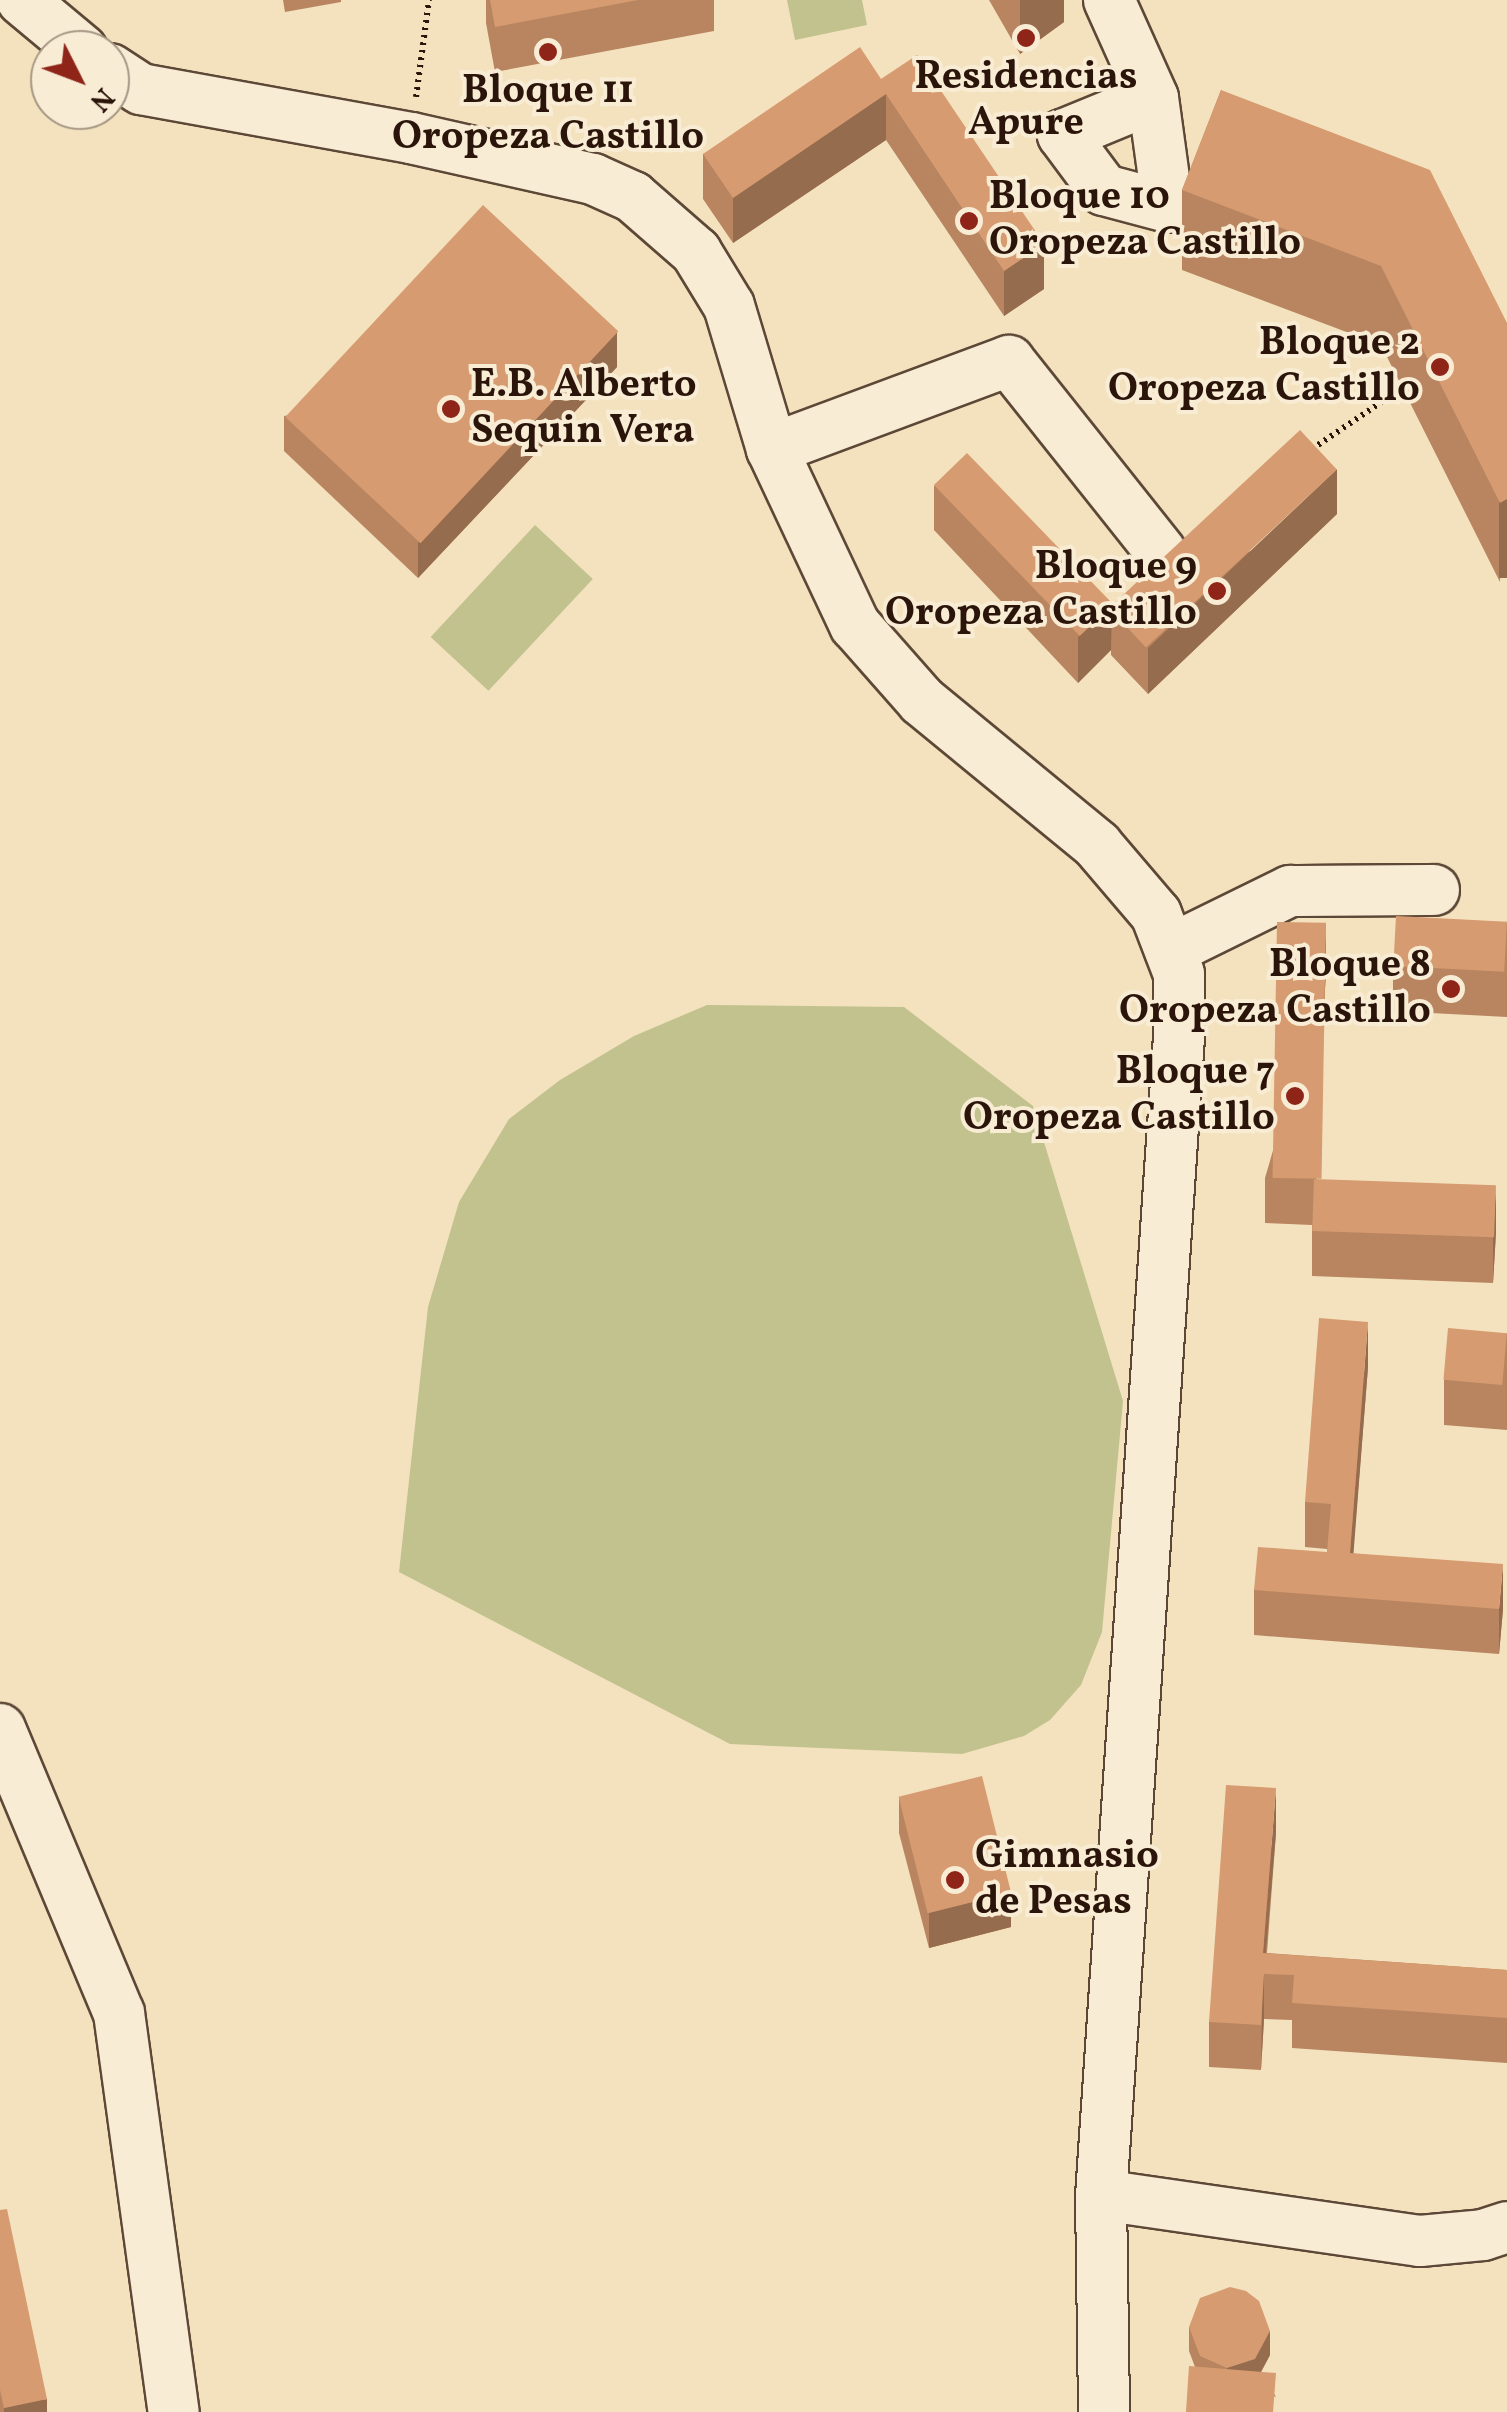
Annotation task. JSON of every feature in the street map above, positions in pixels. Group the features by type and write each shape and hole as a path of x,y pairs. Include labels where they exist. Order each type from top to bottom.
{"street":[{"path":"22,0 58,30"},
{"path":"1109,0 1152,98"},
{"path":"130,82 140,89 411,138 593,179 633,197 696,252 729,306 772,449 856,625 922,701 1098,845 1156,914 1180,974 1179,1037 1101,2195 1104,2412"},
{"path":"772,449 1009,361 1160,552"},
{"path":"1170,950 1290,891 1434,890"},
{"path":"0,1729 119,2013 174,2412"},
{"path":"1101,2195 1420,2241 1483,2234 1507,2227"}],"path":[{"path":"411,138 429,0"},
{"path":"1298,458 1402,388"}],"green space":[{"path":"787,0 862,0 867,25 795,40"},
{"path":"535,525 593,579 488,691 431,637"},
{"path":"707,1005 904,1007 1033,1106 1123,1401 1102,1632 1081,1685 1050,1720 1024,1736 962,1754 730,1744 399,1572 428,1307 459,1202 509,1119 560,1080 634,1036"}],"building":[{"path":"490,0 638,0 495,27"},
{"path":"860,47 881,79 917,55 1044,244 1004,271 886,94 733,198 703,154"},
{"path":"1221,90 1430,170 1507,323 1507,499 1500,503 1381,266 1182,190"},
{"name":"E.B. Alberto Sequin Vera","path":"483,205 618,331 421,543 285,417"},
{"path":"1300,430 1337,469 1146,647 1109,608"},
{"path":"967,453 1113,604 1080,636 934,485"},
{"path":"1396,916 1507,922 1504,972 1393,966"},
{"path":"1277,922 1326,923 1322,1179 1273,1178"},
{"path":"1314,1179 1496,1185 1494,1237 1312,1231"},
{"path":"1319,1318 1368,1322 1350,1553 1503,1564 1499,1609 1254,1590 1258,1547 1327,1552 1331,1504 1305,1502"},
{"path":"1448,1328 1507,1333 1502,1385 1443,1380"},
{"name":"Gimnasio de Pesas","path":"982,1776 1011,1892 928,1913 899,1797"},
{"path":"1226,1785 1276,1788 1263,1953 1507,1970 1507,2018 1292,2003 1294,1975 1264,1974 1261,2025 1209,2022"},
{"path":"7,2209 47,2399 4,2408 0,2390 0,2210"},
{"path":"1230,2287 1246,2291 1259,2301 1270,2331 1255,2359 1227,2368 1200,2356 1189,2327 1200,2298"},
{"path":"1189,2366 1276,2373 1273,2412 1186,2412"}],"place":[{"name":"Residencias Apure","path":"1026,38"},
{"name":"Bloque 11 Oropeza Castillo","path":"548,52"},
{"name":"Bloque 10 Oropeza Castillo","path":"969,221"},
{"name":"Bloque 2 Oropeza Castillo","path":"1440,367"},
{"name":"E.B. Alberto Sequin Vera","path":"451,409"},
{"name":"Bloque 9 Oropeza Castillo","path":"1217,591"},
{"name":"Bloque 8 Oropeza Castillo","path":"1451,989"},
{"name":"Bloque 7 Oropeza Castillo","path":"1295,1096"},
{"name":"Gimnasio de Pesas","path":"955,1880"}]}
